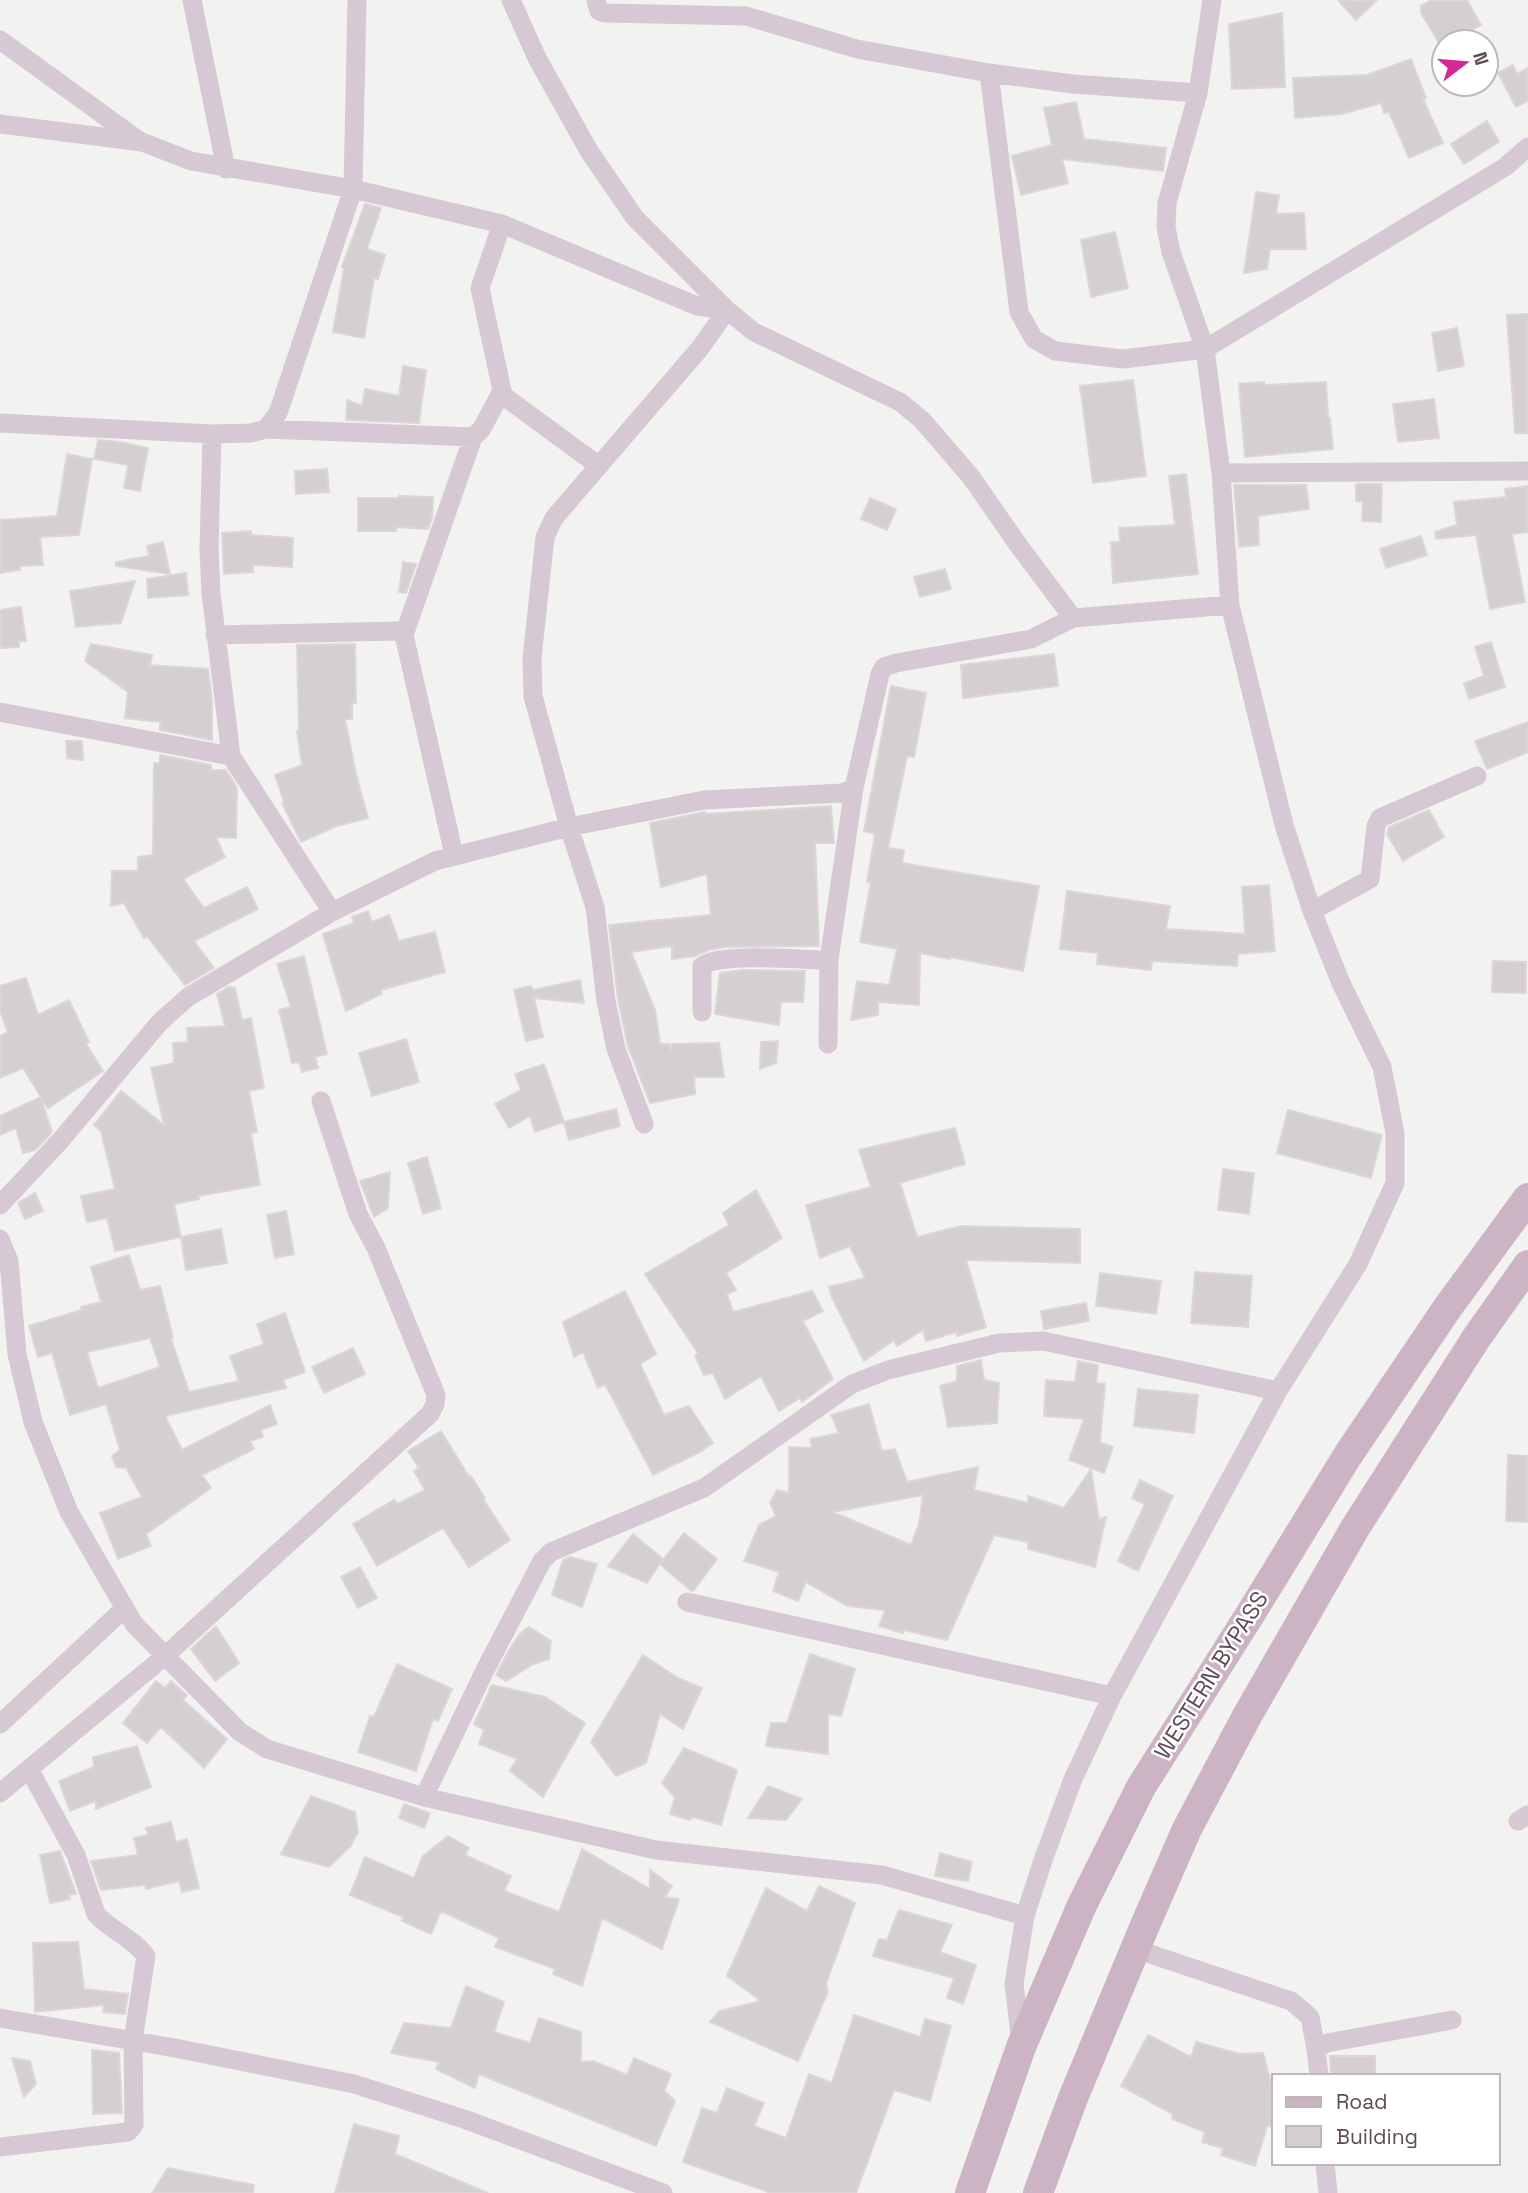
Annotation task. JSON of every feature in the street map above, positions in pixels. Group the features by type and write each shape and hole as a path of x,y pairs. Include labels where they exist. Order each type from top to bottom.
{"main road":[{"name":"WESTERN BYPASS","path":"970,2193 1021,2047 1082,1905 1141,1787 1348,1455 1448,1307 1528,1198"},
{"name":"WESTERN BYPASS","path":"1038,2193 1073,2098 1135,1949 1188,1829 1247,1716 1354,1528 1477,1338 1528,1265"}],"street":[{"path":"192,0 226,169"},
{"path":"266,429 278,413 353,189 357,0"},
{"path":"511,0 537,58 589,151 635,218 727,310 754,332 900,402 922,421 971,477 1073,618"},
{"path":"596,0 599,11 604,13 746,16 857,49 989,73 1073,84 1198,93"},
{"path":"1021,2047 1014,1984 1025,1916 1073,1779 1112,1696 1278,1391 1358,1264 1395,1183 1395,1133 1382,1067 1341,983 1312,911 1284,825 1230,605 1221,472 1205,349 1171,252 1166,227 1167,202 1198,93 1212,0"},
{"path":"0,40 142,142"},
{"path":"989,73 1019,312 1034,339 1055,351 1124,359 1205,349 1505,167 1528,147"},
{"path":"0,124 142,142 191,161 226,169 353,189 502,223 697,306 727,310"},
{"path":"502,223 480,288 502,391 505,397 598,466"},
{"path":"644,1124 616,1049 595,907 569,827 533,696 532,658 545,537 554,518 701,347 727,310"},
{"path":"454,855 404,635 473,437 481,430 502,391"},
{"path":"0,424 212,434 251,433 266,429 473,437"},
{"path":"212,434 209,550 215,635 231,756 332,912"},
{"path":"1221,472 1528,471"},
{"path":"828,1044 829,960 854,788 880,674 884,667 1031,639 1073,618 1230,605"},
{"path":"215,635 398,631 404,635"},
{"path":"0,712 231,756"},
{"path":"1312,911 1370,879 1376,826 1380,818 1477,776"},
{"path":"0,1205 60,1141 160,1022 188,997 332,912 435,861 569,827 705,800 842,793 854,788"},
{"path":"702,1012 702,966 708,961 731,958 829,960"},
{"path":"0,1793 165,1656 430,1415 436,1395 376,1248 358,1214 321,1101"},
{"path":"0,1239 9,1261 17,1354 33,1422 69,1512 134,1624 240,1732 267,1749 424,1797 656,1850 882,1875 1025,1916"},
{"path":"424,1797 485,1670 542,1561 551,1552 704,1488 852,1384 888,1370 999,1343 1043,1341 1278,1391"},
{"path":"687,1602 1112,1696"},
{"path":"0,1724 125,1608"},
{"path":"0,2147 128,2132 134,2125 134,2041 146,1956 140,1948 96,1914 76,1855 29,1769"},
{"path":"1135,1949 1291,2001 1310,2017 1317,2049 1318,2074"},
{"path":"0,2018 354,2084 464,2119 663,2193"},
{"path":"1317,2049 1326,2043 1452,2020"},
{"path":"1325,2165 1328,2193"}],"building":[{"path":"1338,0 1377,0 1356,20"},
{"path":"1431,0 1467,0 1481,25 1475,28 1430,28 1421,13 1421,6"},
{"path":"1282,13 1285,87 1232,89 1229,24"},
{"path":"1411,59 1426,98 1423,99 1443,143 1409,158 1389,112 1384,113 1381,103 1342,114 1295,118 1293,78 1367,75"},
{"path":"1513,65 1517,74 1528,68 1528,101 1516,107 1500,72"},
{"path":"1076,102 1084,139 1166,148 1163,171 1062,159 1068,183 1021,195 1012,156 1052,145 1044,108"},
{"path":"1487,121 1499,142 1464,164 1451,144"},
{"path":"1256,192 1279,195 1276,214 1304,213 1306,249 1270,249 1267,269 1244,273"},
{"path":"365,204 381,208 367,249 385,255 378,279 374,278 364,338 333,332 344,268 342,267"},
{"path":"1115,232 1128,288 1091,297 1081,240"},
{"path":"1528,314 1528,433 1515,433 1507,315"},
{"path":"1457,328 1464,366 1438,371 1432,333"},
{"path":"403,366 426,370 419,423 346,420 347,400 362,406 365,389 399,396"},
{"path":"1133,380 1146,476 1093,483 1080,386"},
{"path":"1264,382 1264,385 1326,382 1333,449 1245,457 1239,384"},
{"path":"1434,399 1439,438 1398,442 1393,404"},
{"path":"98,440 148,448 140,491 124,488 128,465 94,459"},
{"path":"67,454 92,459 79,535 40,537 43,565 20,566 20,570 0,573 0,520 57,516"},
{"path":"327,469 329,492 296,494 295,471"},
{"path":"1186,474 1198,574 1113,583 1111,542 1120,542 1119,528 1175,525 1169,476"},
{"path":"1356,484 1382,484 1381,522 1362,521 1363,502 1356,501"},
{"path":"1234,485 1306,485 1309,509 1258,516 1259,545 1239,547"},
{"path":"1528,486 1528,532 1512,534 1525,602 1490,609 1476,535 1436,539 1435,532 1457,525 1454,502 1506,497 1505,489"},
{"path":"433,497 432,518 428,529 396,527 396,531 358,531 358,498"},
{"path":"870,498 896,509 887,530 861,519"},
{"path":"251,531 251,535 293,538 292,567 253,565 253,572 224,574 222,533"},
{"path":"1421,536 1427,555 1386,568 1380,549"},
{"path":"163,542 170,574 116,566 116,562 149,556 147,546"},
{"path":"403,562 416,564 406,593 399,592"},
{"path":"945,569 951,589 920,597 914,577"},
{"path":"186,573 188,595 148,598 147,579"},
{"path":"135,581 121,623 76,627 70,591"},
{"path":"21,607 26,641 19,641 19,647 0,648 0,610"},
{"path":"1491,642 1505,687 1469,699 1464,683 1484,676 1475,647"},
{"path":"91,644 152,655 150,665 208,669 212,700 212,740 160,730 160,722 125,718 128,692 85,661"},
{"path":"355,644 356,703 352,703 352,719 345,719 368,818 337,826 301,842 282,803 284,802 275,775 302,765 297,731 297,645"},
{"path":"1054,654 1058,686 963,698 961,665"},
{"path":"891,686 926,693 914,757 907,756 888,848 904,850 902,863 1039,886 1023,971 920,953 919,1005 878,1002 878,1015 851,1020 857,981 889,985 897,949 860,942 871,882 867,882 875,834 864,831"},
{"path":"1528,722 1528,752 1487,769 1475,741"},
{"path":"66,741 82,741 83,760 67,758"},
{"path":"160,755 211,765 211,770 226,770 237,788 236,838 216,837 225,857 183,879 204,908 247,887 258,909 194,941 214,968 185,985 147,936 144,938 124,903 111,906 112,871 138,871 138,857 153,855 154,763 160,763"},
{"path":"831,806 834,843 815,843 819,946 725,947 695,956 672,959 672,946 631,952 655,1010 660,1044 669,1044 672,1051 672,1044 719,1043 724,1077 694,1077 695,1094 650,1103 628,1046 618,999 609,925 711,915 707,874 661,887 650,823 705,812"},
{"path":"1429,810 1444,837 1403,861 1387,834 1389,827"},
{"path":"1269,885 1275,951 1238,954 1237,966 1152,961 1151,970 1097,964 1098,953 1060,949 1067,891 1170,906 1166,929 1245,934 1242,887"},
{"path":"368,911 372,922 389,915 399,941 435,932 445,972 381,990 382,994 346,1011 323,934 354,923 352,917"},
{"path":"304,956 327,1054 315,1057 318,1068 302,1072 299,1062 292,1063 279,1010 291,1007 277,964"},
{"path":"1493,961 1526,962 1526,993 1492,992"},
{"path":"743,970 805,971 803,1002 781,1002 779,1025 715,1014 720,973"},
{"path":"26,978 38,1015 69,1000 89,1042 86,1044 103,1071 48,1108 41,1098 52,1132 35,1150 23,1153 16,1128 0,1135 0,1116 41,1097 23,1068 0,1078 0,1036 8,1032 0,1011 0,986"},
{"path":"580,980 584,1003 534,998 543,1037 526,1041 514,990 531,986 533,990"},
{"path":"229,987 235,988 242,1020 251,1018 264,1088 249,1091 257,1132 251,1133 260,1185 198,1196 199,1199 174,1204 181,1237 115,1251 107,1218 87,1222 81,1196 115,1189 101,1131 94,1125 121,1091 164,1125 151,1068 174,1063 173,1043 188,1042 187,1028 225,1026 217,994"},
{"path":"406,1039 419,1082 372,1096 359,1053"},
{"path":"778,1041 776,1063 760,1069 761,1042"},
{"path":"544,1064 564,1122 535,1132 530,1116 509,1128 495,1104 521,1090 515,1074"},
{"path":"616,1109 620,1126 569,1140 564,1122"},
{"path":"1288,1110 1382,1135 1371,1178 1277,1153"},
{"path":"955,1128 965,1164 900,1183 917,1237 961,1226 1080,1229 1080,1263 966,1260 986,1327 957,1336 957,1332 926,1341 923,1330 897,1346 894,1340 864,1361 829,1287 865,1278 850,1246 820,1258 806,1205 871,1187 859,1150"},
{"path":"427,1157 441,1208 423,1214 408,1163"},
{"path":"1223,1169 1254,1173 1249,1214 1218,1210"},
{"path":"390,1172 388,1208 374,1217 360,1181"},
{"path":"756,1190 782,1238 726,1273 736,1290 727,1294 733,1312 812,1291 823,1311 803,1321 833,1379 802,1402 800,1398 779,1411 761,1376 725,1399 713,1373 704,1375 695,1356 698,1353 645,1274 729,1225 723,1213"},
{"path":"35,1193 43,1211 25,1219 18,1203"},
{"path":"286,1211 294,1254 275,1258 267,1215"},
{"path":"221,1229 227,1263 186,1270 181,1237"},
{"path":"129,1255 140,1290 160,1286 173,1338 171,1339 189,1392 239,1381 230,1356 264,1344 257,1324 285,1313 305,1372 283,1380 286,1388 165,1416 182,1450 270,1405 277,1424 261,1430 263,1437 250,1441 254,1449 202,1475 211,1488 146,1534 151,1546 118,1559 100,1513 142,1497 126,1468 116,1467 112,1456 120,1450 106,1404 70,1415 52,1353 38,1357 29,1326 101,1302 91,1267","holes":["150,1338 160,1367 98,1388 87,1352"]},
{"path":"1195,1272 1252,1276 1248,1327 1191,1323"},
{"path":"1100,1273 1161,1281 1156,1314 1096,1306"},
{"path":"625,1291 656,1354 640,1364 664,1415 689,1406 713,1443 653,1475 605,1384 598,1388 583,1352 574,1357 563,1322"},
{"path":"1086,1303 1089,1321 1044,1329 1041,1311"},
{"path":"353,1348 365,1374 324,1393 312,1367"},
{"path":"981,1360 984,1380 999,1383 997,1423 948,1427 940,1386 957,1381 957,1366"},
{"path":"1078,1361 1098,1365 1096,1383 1105,1384 1100,1442 1113,1447 1104,1473 1069,1460 1084,1419 1044,1416 1046,1380 1075,1382"},
{"path":"1138,1389 1198,1395 1194,1433 1134,1426"},
{"path":"869,1404 882,1451 895,1449 907,1482 978,1467 974,1490 1028,1503 1028,1496 1064,1508 1091,1469 1099,1520 1106,1517 1095,1567 1028,1549 1028,1542 994,1535 947,1640 879,1626 885,1610 847,1606 806,1582 798,1601 773,1591 779,1572 744,1561 759,1525 776,1516 770,1503 777,1490 789,1493 789,1447 812,1448 810,1439 839,1433 831,1415","holes":["923,1495 919,1524 911,1545 833,1512"]},
{"path":"441,1431 510,1540 469,1567 443,1528 377,1566 353,1524 394,1500 398,1504 425,1490 414,1471 419,1468 408,1451"},
{"path":"1508,1455 1528,1456 1528,1522 1506,1521"},
{"path":"1140,1480 1173,1496 1138,1571 1118,1561 1145,1504 1132,1498"},
{"path":"684,1533 717,1559 693,1591 660,1564"},
{"path":"633,1534 663,1559 647,1583 608,1566"},
{"path":"570,1557 597,1564 582,1607 552,1595 563,1560"},
{"path":"360,1567 377,1598 358,1608 341,1577"},
{"path":"216,1626 239,1663 215,1681 191,1649"},
{"path":"529,1627 551,1641 549,1659 533,1664 506,1681 496,1675 520,1634"},
{"path":"810,1654 855,1669 841,1716 828,1714 828,1754 766,1746 771,1723 787,1723"},
{"path":"643,1655 678,1678 702,1688 683,1729 660,1714 646,1763 616,1776 591,1742"},
{"path":"397,1664 452,1689 438,1721 433,1719 416,1771 358,1752 370,1716 374,1717"},
{"path":"156,1681 165,1688 171,1681 187,1695 183,1700 227,1739 204,1768 161,1727 147,1743 123,1723"},
{"path":"492,1685 545,1697 585,1723 543,1797 510,1771 517,1759 479,1744 484,1730 474,1724"},
{"path":"137,1746 151,1787 96,1809 96,1801 70,1811 59,1781 94,1767 93,1757"},
{"path":"684,1748 737,1770 721,1825 670,1814 675,1798 662,1783"},
{"path":"768,1786 802,1799 786,1820 748,1818"},
{"path":"311,1796 355,1812 358,1832 350,1847 329,1867 281,1854"},
{"path":"404,1804 430,1813 424,1828 399,1818"},
{"path":"171,1822 176,1842 187,1839 199,1888 182,1892 179,1881 146,1889 145,1885 101,1890 91,1861 138,1855 134,1838 148,1835 146,1828"},
{"path":"448,1836 469,1848 465,1855 511,1876 504,1891 559,1912 582,1849 650,1889 650,1870 672,1886 665,1897 679,1899 662,1949 602,1918 582,1986 553,1974 555,1969 495,1947 499,1938 441,1911 431,1934 402,1921 403,1917 350,1895 365,1857 414,1878 423,1856"},
{"path":"60,1851 76,1894 69,1894 70,1899 50,1903 40,1855"},
{"path":"940,1853 972,1862 968,1881 935,1876"},
{"path":"819,1886 855,1903 826,1984 828,1992 798,2061 710,2022 720,2011 761,2001 727,1976 766,1888 807,1911"},
{"path":"899,1910 952,1925 940,1952 976,1965 963,2004 947,1998 954,1978 873,1956 879,1939 887,1940"},
{"path":"78,1942 84,1989 128,1994 125,2014 103,2012 104,2005 35,2012 33,1943"},
{"path":"466,1986 504,2002 494,2032 530,2043 539,2018 581,2032 581,2062 593,2061 627,2075 634,2058 671,2074 664,2091 675,2101 656,2146 479,2074 475,2088 436,2069 439,2062 391,2053 404,2023 451,2028"},
{"path":"854,2015 920,2037 925,2019 951,2026 930,2101 894,2090 856,2193 771,2193 683,2162 702,2108 717,2113 727,2088 764,2103 754,2126 786,2138 809,2074 832,2083"},
{"path":"1148,2035 1191,2057 1196,2042 1240,2054 1263,2053 1272,2086 1272,2127 1267,2126 1255,2166 1221,2155 1223,2148 1202,2142 1205,2132 1172,2119 1173,2114 1121,2086"},
{"path":"92,2050 119,2053 122,2113 93,2114"},
{"path":"1330,2056 1375,2056 1375,2074 1331,2074"},
{"path":"12,2058 30,2061 36,2084 24,2097"},
{"path":"354,2124 399,2136 395,2154 488,2193 335,2193"},
{"path":"168,2168 254,2185 253,2193 152,2193"}]}
